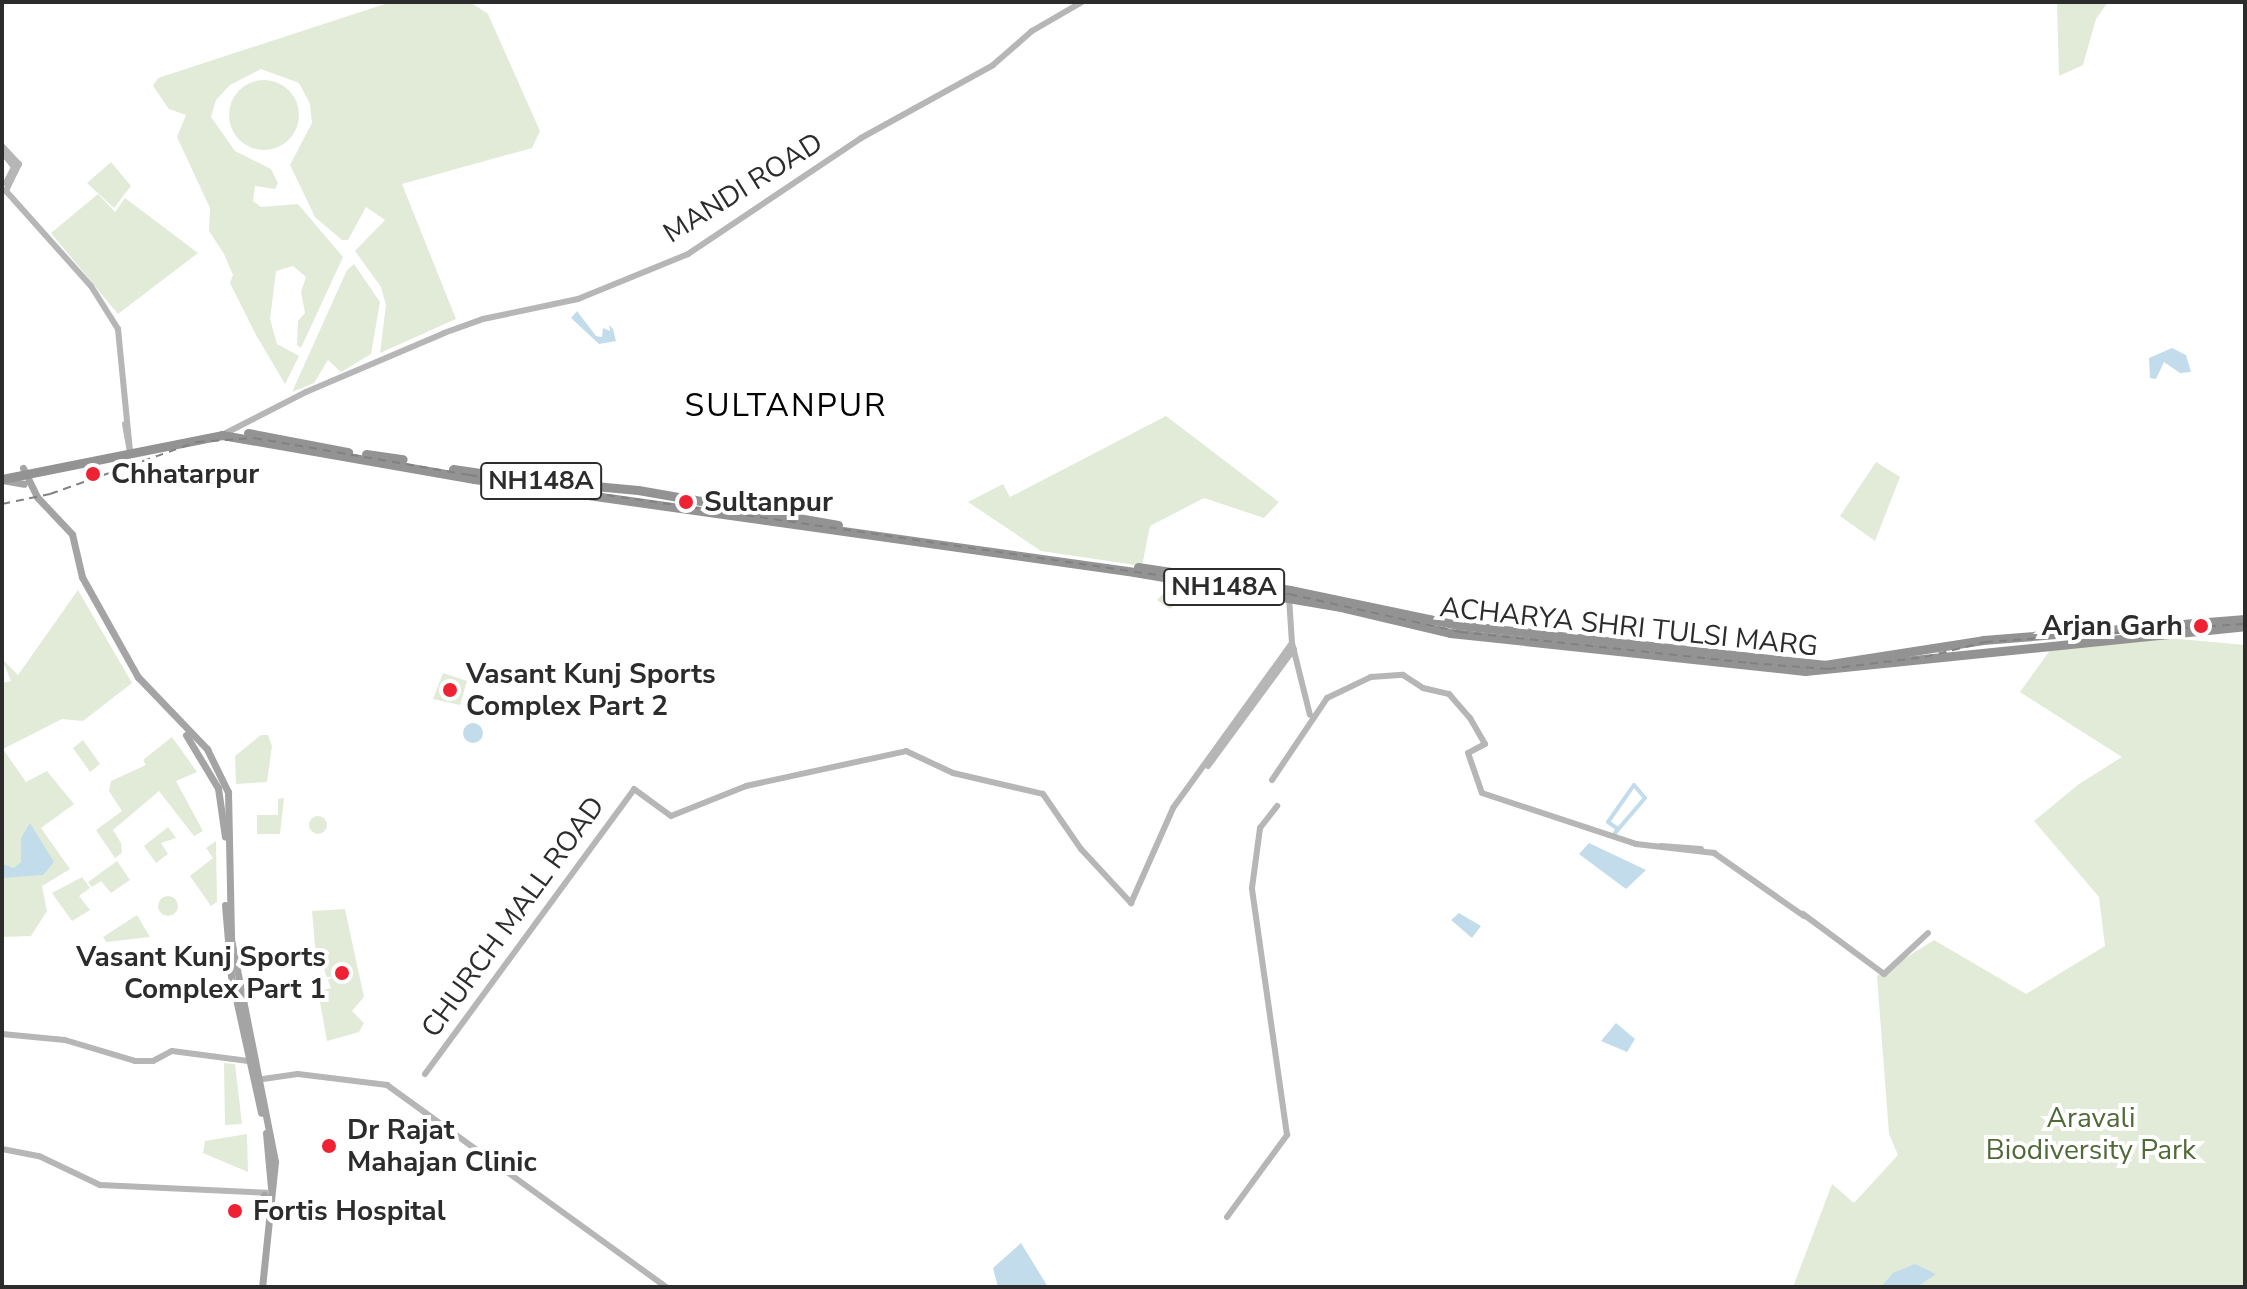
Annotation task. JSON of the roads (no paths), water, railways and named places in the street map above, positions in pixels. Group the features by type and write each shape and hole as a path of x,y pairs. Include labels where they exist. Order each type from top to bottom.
{"highway":[{"name":"ACHARYA SHRI TULSI MARG","path":"129,447 220,431 449,472 634,489 722,510 1290,594 1450,633 1599,645 1813,671 1925,654 2245,626"},
{"name":"NH148A","path":"2,480 20,471 220,431"},
{"name":"NH148A","path":"2,473 45,470 129,447"},
{"name":"ACHARYA SHRI TULSI MARG","path":"1925,654 1983,640 2245,619"}],"main road":[{"path":"40,500 36,484 45,470"},
{"path":"20,471 24,484 68,533 81,584 136,680 199,750 218,788 224,818 226,937 248,1061 256,1080"},
{"path":"20,471 40,500 72,534 82,577 138,677 207,749 226,785 231,939 256,1080 271,1194 260,1287"},
{"path":"2,480 24,484"}],"street":[{"name":"MANDI ROAD","path":"220,431 444,333 483,319 578,299 688,254 863,137 993,65 1032,31 1082,2"},
{"path":"2,146 19,164 6,191 81,277 116,332 129,447"},
{"path":"2,152 14,167 3,193 81,277"},
{"path":"1290,594 1293,646 1310,715"},
{"name":"CHURCH MALL ROAD","path":"425,1074 634,789 671,816 746,786 906,751 953,773 1044,794 1081,849 1130,903 1172,813 1293,646"},
{"path":"1272,780 1326,699 1371,677 1403,675 1424,689 1449,694 1467,713 1485,744 1468,752 1479,789 1496,799 1654,846 1717,851 1884,974 1928,933"},
{"path":"1227,1217 1287,1135 1252,888 1255,851 1262,838 1260,828 1277,806"},
{"path":"2,1034 18,1033 68,1040 135,1061 153,1061 172,1051 248,1061"},
{"path":"256,1080 298,1074 382,1083 666,1287"},
{"path":"2,1151 39,1156 100,1185 271,1194"}],"water":[{"path":"577,311 596,336 602,337 603,328 610,331 609,325 616,341 599,344 571,318"},
{"path":"2172,348 2186,355 2191,372 2180,373 2164,362 2156,379 2150,378 2149,358"},
{"path":"473,723 480,726 483,733 480,740 473,743 466,740 463,733 466,726"},
{"path":"30,823 54,862 43,875 2,878 2,864 14,868 21,862 21,838"},
{"path":"1589,843 1646,870 1626,889 1579,854"},
{"path":"1459,913 1481,926 1472,938 1451,920"},
{"path":"1616,1023 1635,1039 1627,1052 1601,1041"},
{"path":"1021,1243 1048,1287 998,1287 993,1268"},
{"path":"1915,1264 1936,1274 1917,1287 1881,1287 1893,1273"}],"waterway":[{"path":"1634,785 1645,798 1615,833 1618,829 1608,822 1634,785"}],"railway":[{"path":"2,504 50,494 197,442 254,438 469,475 1289,594 1460,632 1750,663 1828,669 1925,657 1985,642 2245,624"}],"place":[{"name":"Chhatarpur","path":"93,474"},
{"name":"Sultanpur","path":"686,502"},
{"name":"Arjan Garh","path":"2201,626"},
{"name":"Vasant Kunj Sports Complex Part 2","path":"450,690"},
{"name":"Vasant Kunj Sports Complex Part 1","path":"342,973"},
{"name":"Dr Rajat Mahajan Clinic","path":"329,1146"},
{"name":"Fortis Hospital","path":"235,1211"}],"district":[{"name":"SULTANPUR","path":"786,406"}],"park label":[{"name":"Aravali Biodiversity Park","path":"2091,1134"}]}
